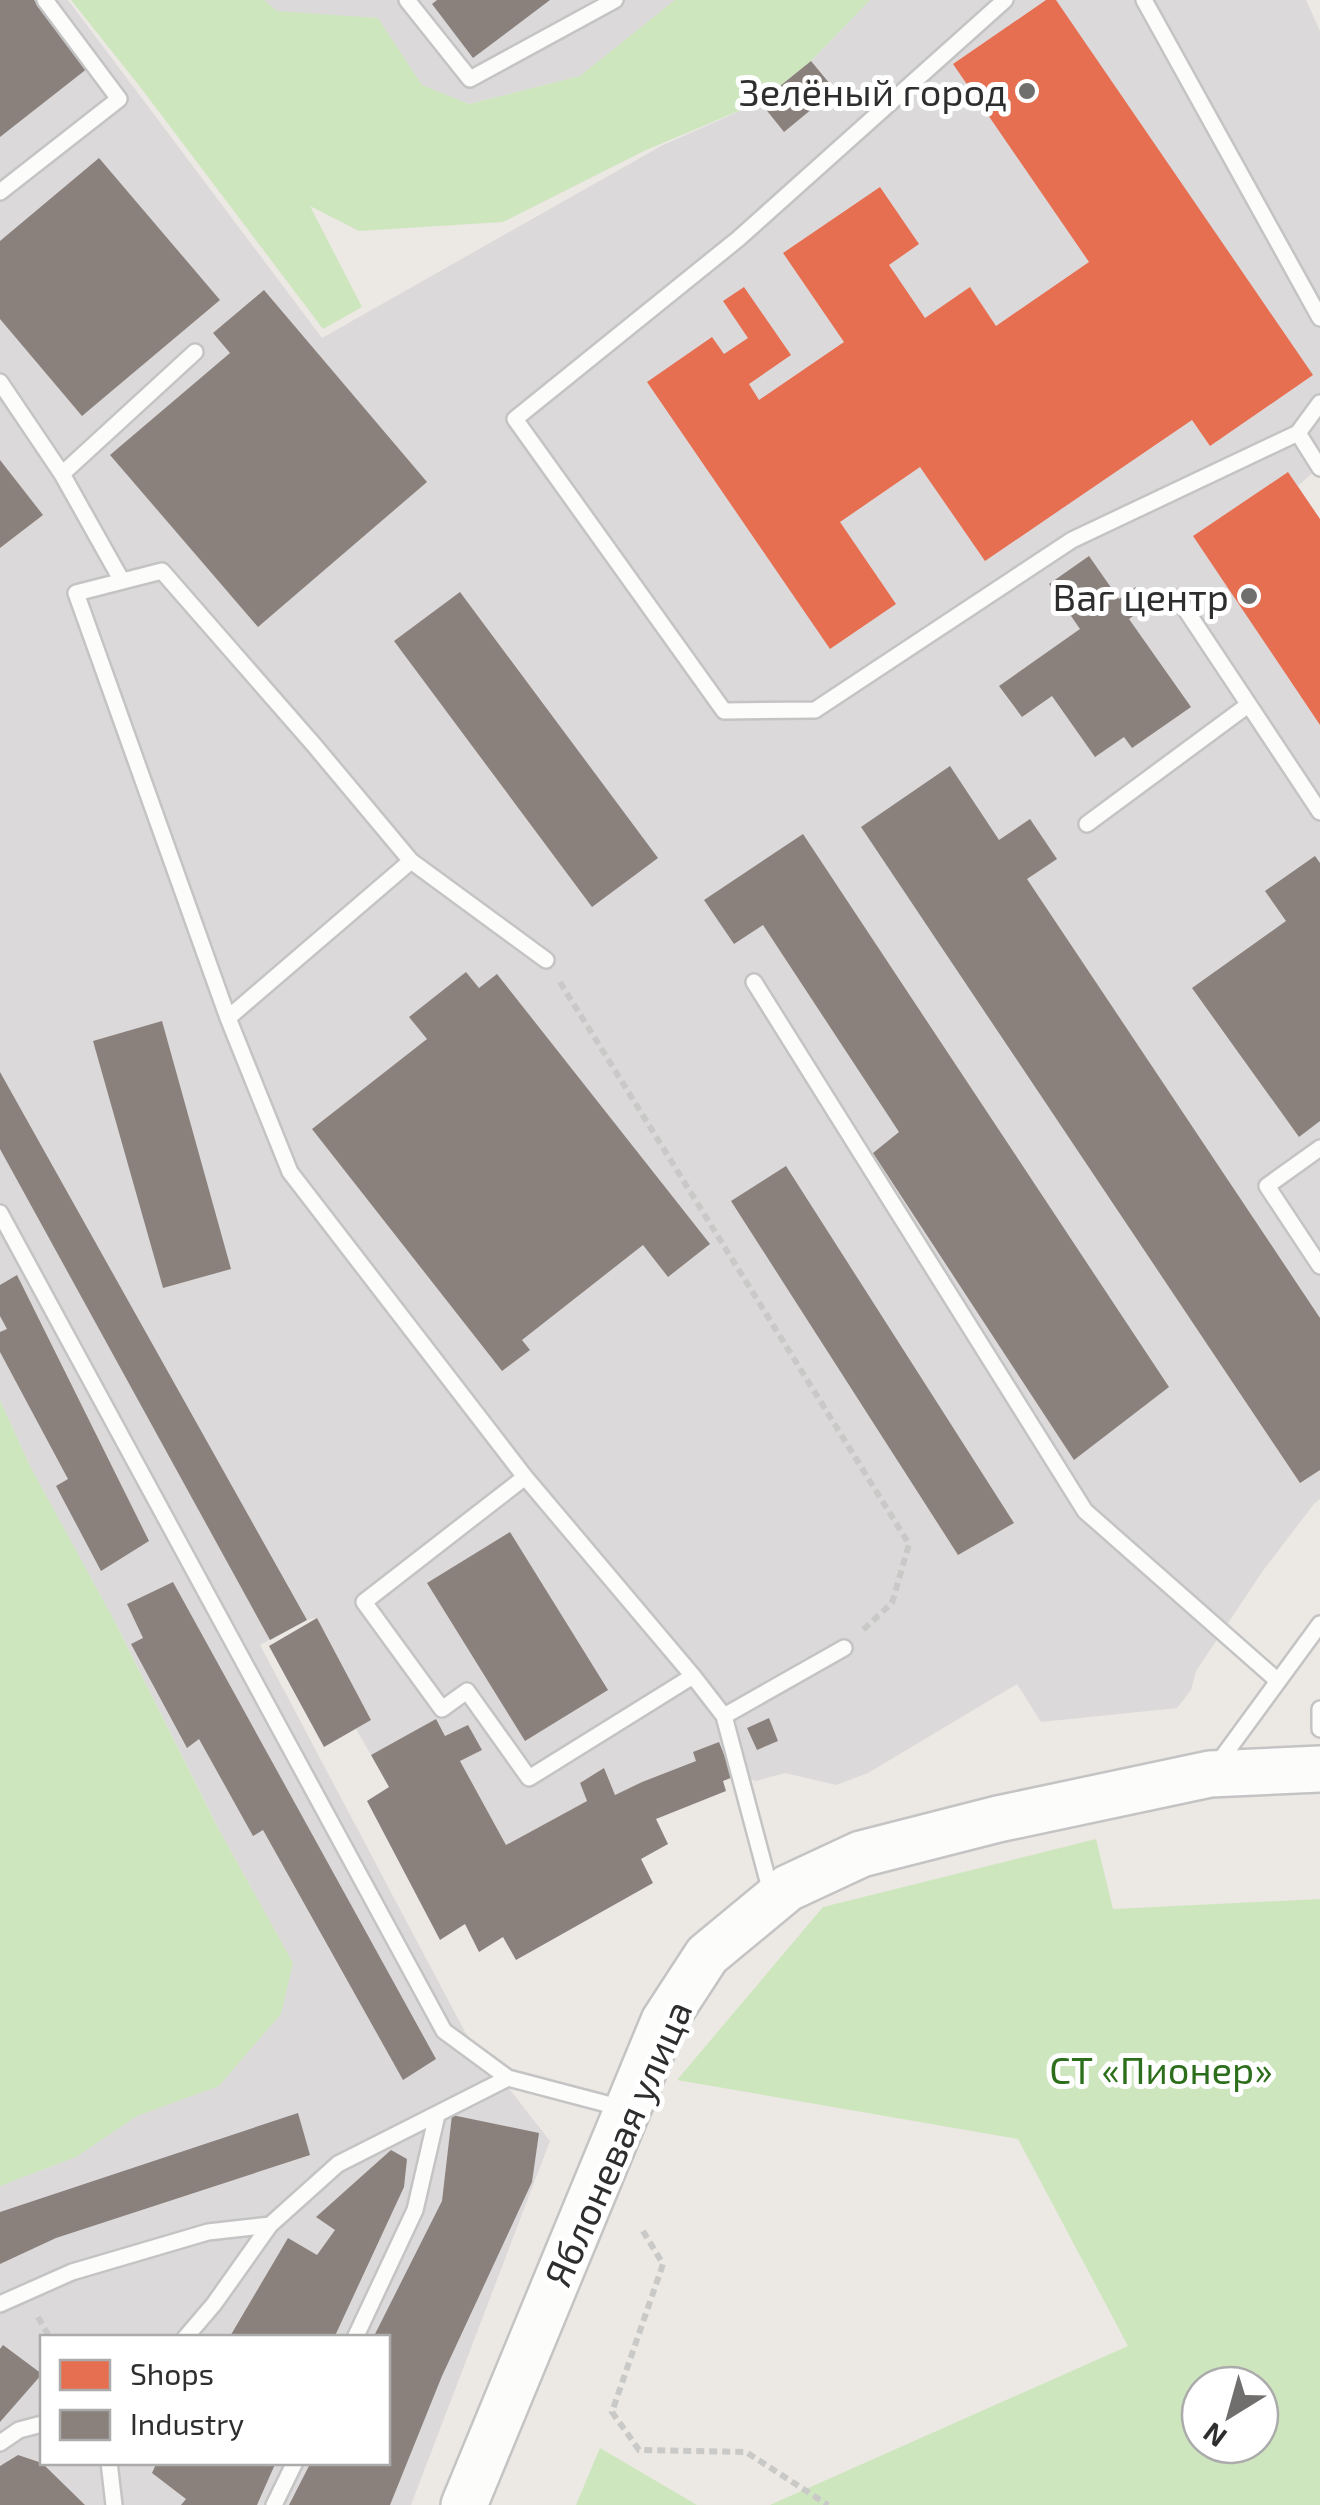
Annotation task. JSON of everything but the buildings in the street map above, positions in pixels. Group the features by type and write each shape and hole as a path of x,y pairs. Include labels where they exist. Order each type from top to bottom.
{"street":[{"name":"Яблоневая улица","path":"464,2505 664,2021 707,1955 788,1888 862,1854 998,1819 1210,1774 1320,1769"}],"lane":[{"path":"0,192 119,99 45,0"},
{"path":"407,0 470,79 615,0"},
{"path":"1005,0 738,238 515,419 724,711 815,710 1072,540 1298,433 1320,404"},
{"path":"1144,0 1320,318"},
{"path":"62,474 195,352"},
{"path":"0,382 62,474 122,581"},
{"path":"1298,433 1320,468"},
{"path":"546,960 411,860 162,572 76,593 228,1018 290,1172 526,1477 724,1716 773,1900"},
{"path":"1178,598 1320,812"},
{"path":"1087,824 1248,705"},
{"path":"228,1018 411,860"},
{"path":"754,982 1084,1511 1278,1681"},
{"path":"1320,1148 1267,1186 1320,1266"},
{"path":"0,1213 444,2030 508,2078 626,2109"},
{"path":"526,1477 364,1602 442,1709 468,1692 529,1778 694,1676"},
{"path":"1210,1774 1320,1624"},
{"path":"724,1716 844,1648"},
{"path":"1320,1709 1320,1729"},
{"path":"187,2335 270,2226 338,2164 508,2078"},
{"path":"357,2335 415,2210 436,2114"},
{"path":"0,2304 72,2272 208,2232 270,2226"},
{"path":"0,2443 19,2430 40,2425"},
{"path":"109,2465 114,2505"},
{"path":"274,2505 294,2465"}],"path":[{"path":"546,960 909,1544 892,1602 844,1648"},
{"path":"644,2232 663,2264 612,2412 639,2450 746,2452 828,2505"}],"shaded area":[{"path":"0,0 68,0 322,338 661,146 760,102 811,61 870,0 1306,0 1320,31 1320,466 1298,486 1320,519 1320,1499 1262,1572 1196,1671 1191,1690 1177,1708 1041,1722 1017,1684 868,1773 836,1785 785,1773 756,1781 696,1761 615,1795 603,1769 580,1783 587,1801 506,1845 460,1761 481,1749 468,1726 445,1736 436,1720 371,1755 356,1729 371,1720 317,1618 260,1645 465,2032 550,2141 411,2505 0,2505 0,2186 76,2157 136,2116 219,2086 293,1963 218,1828 115,1622 30,1466 0,1400"},
{"path":"254,0 675,0 580,76 469,104 422,86 378,18 264,12"}],"green space":[{"path":"71,0 264,0 277,11 378,18 422,85 469,104 580,76 675,0 870,0 811,61 760,102 644,151 503,222 359,231 310,206 362,307 323,329"},
{"path":"0,1400 30,1466 115,1622 218,1828 293,1963 281,2014 219,2086 137,2116 76,2157 0,2186"},
{"name":"СТ «Пионер»","path":"1096,1839 1113,1909 1320,1899 1320,2505 770,2505 1128,2346 1018,2139 677,2080 823,1907"},
{"path":"600,2448 697,2505 576,2505"}],"place":[{"name":"Зелёный город","path":"1027,91"},
{"name":"Ваг центр","path":"1249,596"}]}
